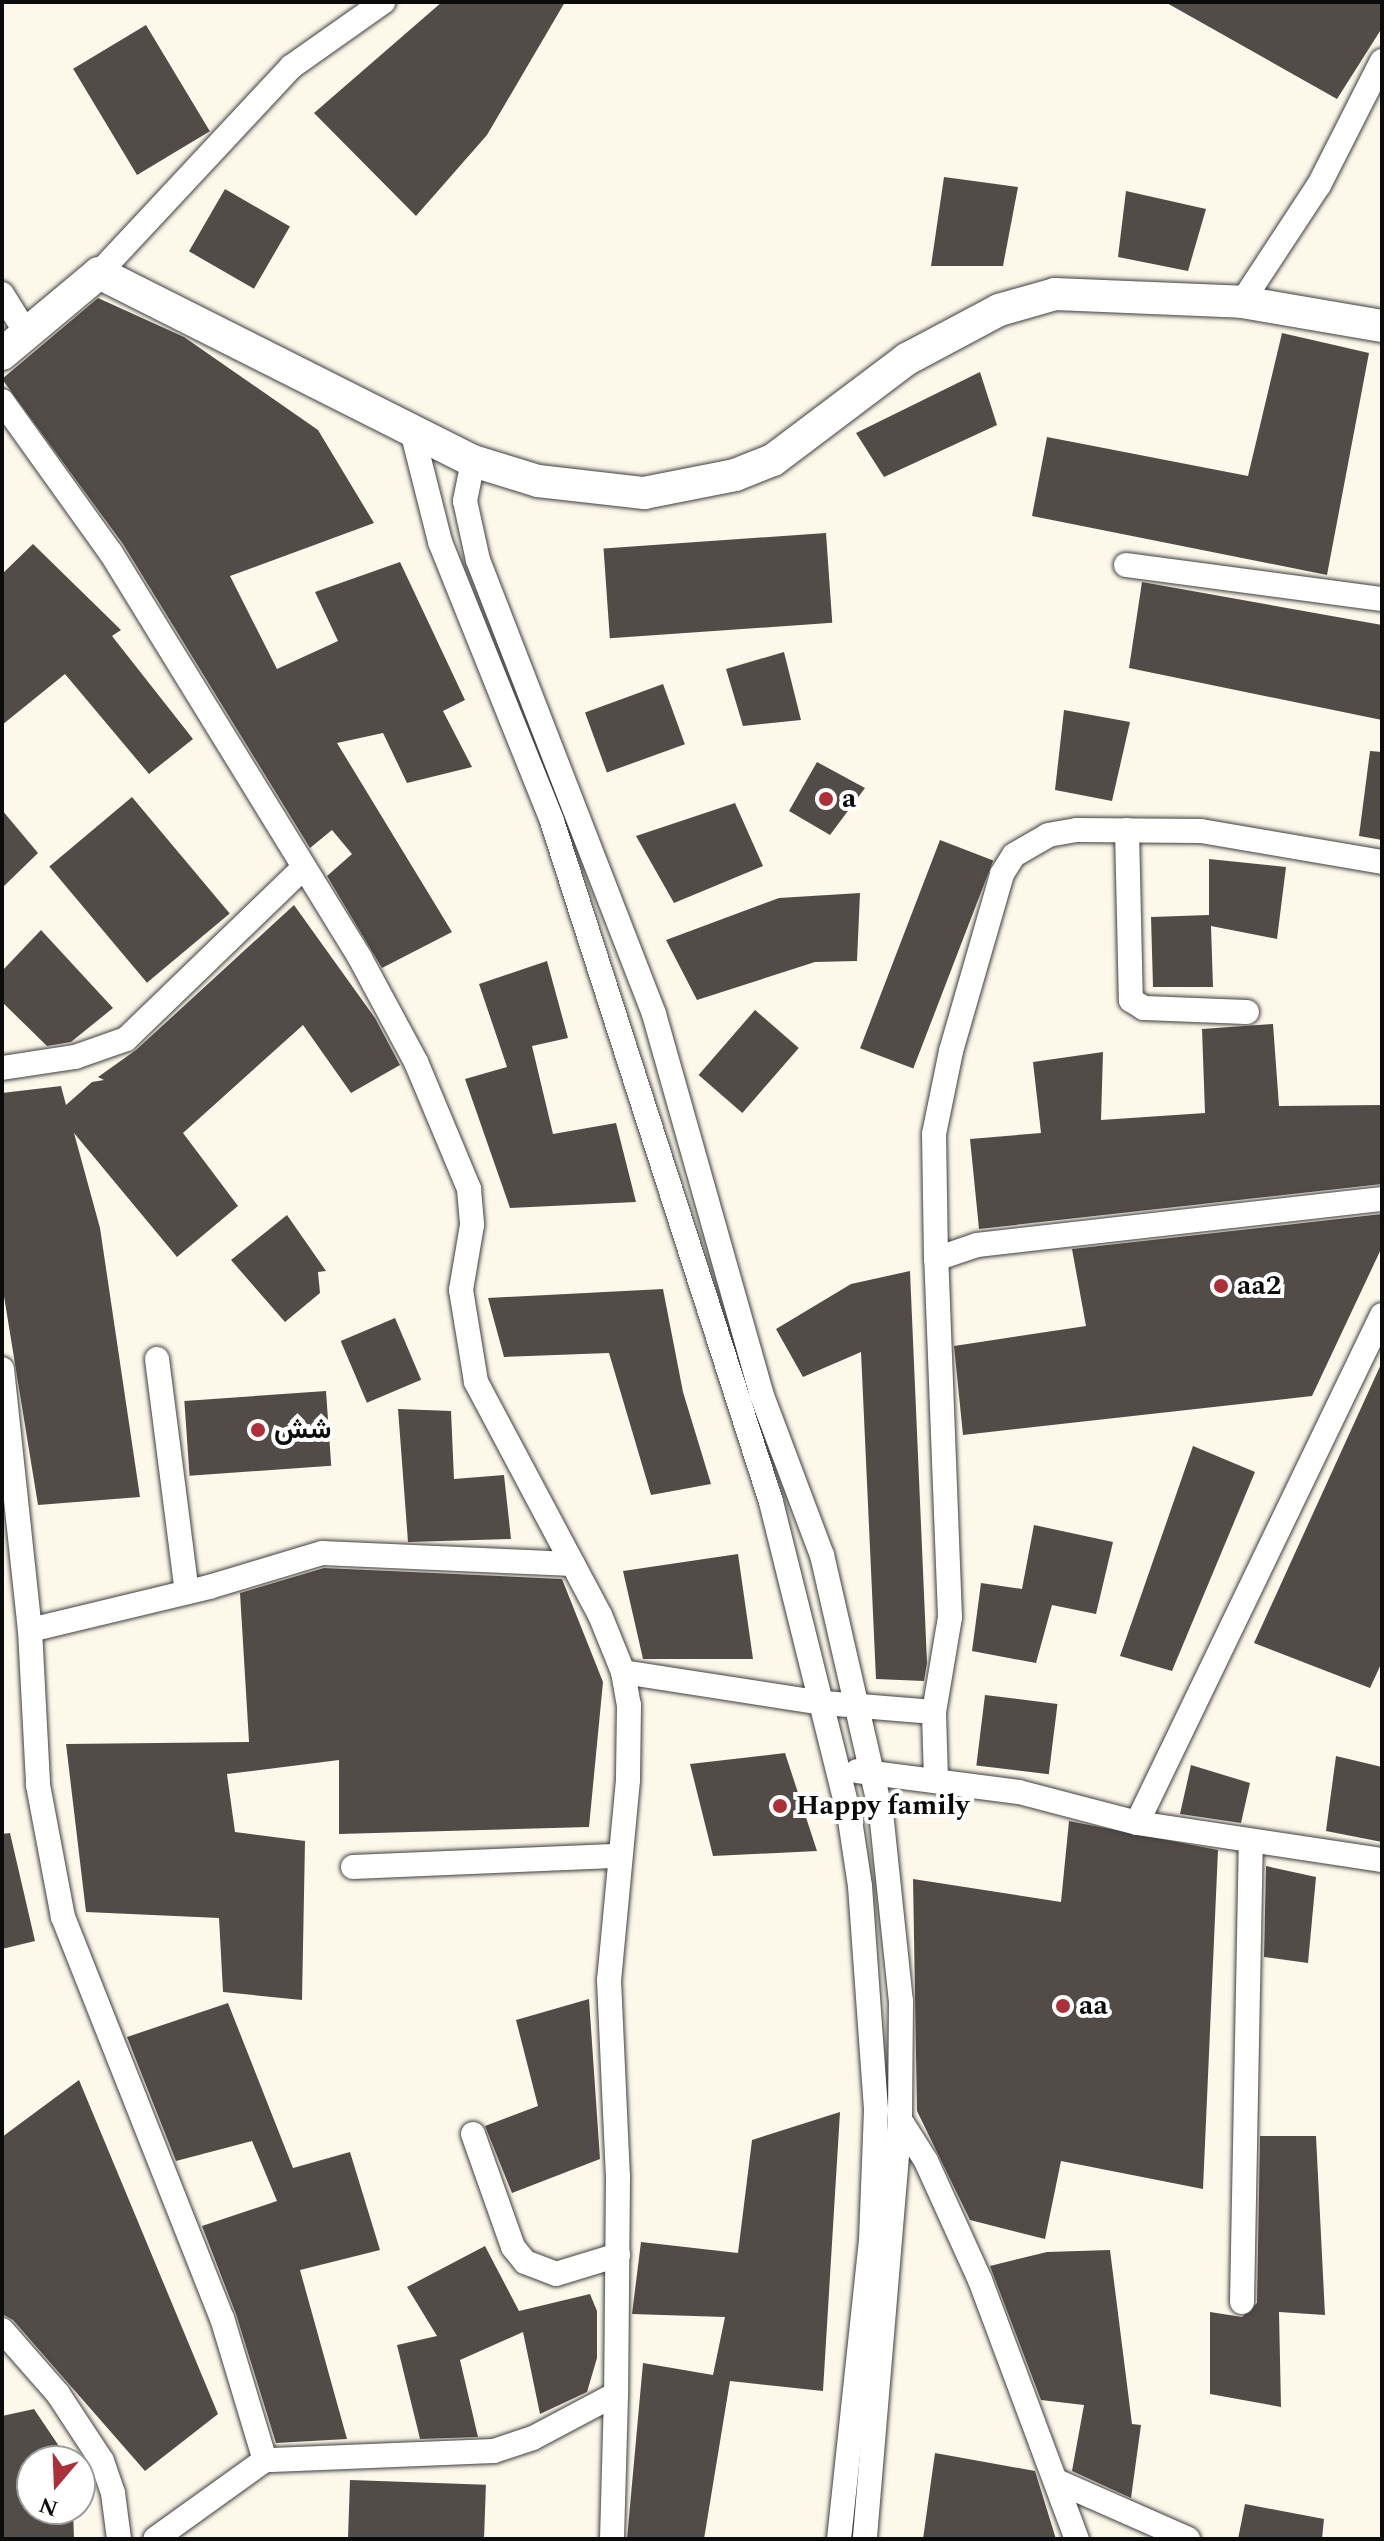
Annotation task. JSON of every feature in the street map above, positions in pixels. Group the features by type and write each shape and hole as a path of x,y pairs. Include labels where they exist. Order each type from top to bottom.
{"street":[{"path":"2,354 25,331 99,273 291,67 383,2"},
{"path":"1242,302 1319,185 1382,61"},
{"path":"99,273 473,461 538,481 588,490 644,493 692,486 773,460 907,359 999,310 1055,294 1242,302 1382,326"},
{"path":"2,294 25,331"},
{"path":"2,401 111,553 303,868 416,1062 463,1166 472,1225 461,1290 468,1356 488,1408 573,1564 623,1672 630,1742 608,1993 618,2255 612,2539"},
{"path":"412,431 440,542 552,821 612,1003 771,1502 839,1770 860,1886 876,2071 875,2161 839,2539"},
{"path":"473,461 465,501 481,570 654,1014 761,1393 822,1555 881,1812 898,1968 900,2120 865,2539"},
{"path":"1126,565 1382,599"},
{"path":"1127,830 1131,1000 1144,1008 1247,1012"},
{"path":"936,1780 934,1712 950,1617 934,1134 951,1051 1002,874 1014,855 1048,835 1127,830 1201,831 1382,862"},
{"path":"2,1068 75,1057 126,1039 303,868"},
{"path":"936,1259 977,1245 1382,1199"},
{"path":"1137,1823 1382,1315"},
{"path":"157,1359 187,1592"},
{"path":"2,1369 30,1630 38,1785 63,1917 222,2318 265,2460"},
{"path":"30,1630 187,1592 292,1559 346,1551 573,1564"},
{"path":"623,1672 824,1703 934,1712"},
{"path":"839,1770 1019,1792 1137,1823 1251,1844 1382,1860"},
{"path":"1242,2302 1251,1844"},
{"path":"353,1867 619,1856"},
{"path":"867,1968 898,1968"},
{"path":"900,2120 951,2213 1059,2482 1077,2539"},
{"path":"473,2134 513,2247 525,2262 556,2274 618,2255"},
{"path":"2,2330 58,2394 102,2461 113,2493 119,2539"},
{"path":"155,2539 265,2460 494,2451 533,2438 616,2394"},
{"path":"1059,2482 1188,2539"}],"building":[{"path":"442,2 565,2 487,135 416,216 314,113"},
{"path":"1165,2 1382,2 1382,28 1337,99"},
{"path":"146,25 210,131 137,175 73,69"},
{"path":"944,177 1018,187 1003,266 931,266"},
{"path":"225,189 290,226 254,289 189,251"},
{"path":"1126,191 1206,209 1188,271 1118,257"},
{"path":"98,298 184,337 318,430 374,523 230,576 277,669 338,641 315,592 400,562 465,700 443,711 472,767 407,783 383,733 337,743 452,932 382,968 327,876 352,854 332,830 310,848 123,544 2,379"},
{"path":"1282,333 1369,353 1327,575 1032,516 1047,437 1248,476"},
{"path":"980,372 997,425 884,477 856,433"},
{"path":"826,533 832,623 610,638 604,549"},
{"path":"33,544 121,630 112,636 193,739 149,774 65,674 2,725 2,574"},
{"path":"1142,582 1382,625 1382,720 1129,668"},
{"path":"784,652 801,720 743,726 726,669"},
{"path":"663,684 685,744 607,773 585,712"},
{"path":"1064,710 1130,722 1112,801 1055,790"},
{"path":"1370,751 1382,752 1382,840 1359,836"},
{"name":"a","path":"817,762 865,788 830,835 789,811"},
{"path":"132,797 230,913 147,983 49,866"},
{"path":"735,803 763,866 674,903 636,836"},
{"path":"2,810 38,853 2,888"},
{"path":"940,840 993,860 913,1069 860,1048"},
{"path":"1209,859 1286,867 1277,939 1211,926 1213,987 1153,987 1151,917 1209,915"},
{"path":"860,893 857,961 815,962 697,1000 666,940 779,898"},
{"path":"294,905 375,1018 400,1065 351,1093 303,1025 183,1133 238,1206 177,1257 74,1133 100,1228 140,1497 38,1505 2,1284 2,1093 61,1086 66,1105 92,1082 104,1080 98,1077 136,1050"},
{"path":"41,930 113,1008 71,1042 47,1046 2,1002 2,971"},
{"path":"547,961 568,1038 532,1046 553,1134 616,1123 636,1202 510,1208 465,1079 507,1067 479,984"},
{"path":"755,1010 799,1048 742,1113 699,1075"},
{"path":"1273,1024 1279,1106 1382,1105 1382,1184 979,1229 970,1139 1041,1133 1033,1062 1103,1052 1101,1120 1205,1113 1202,1029"},
{"name":"aa2","path":"1382,1214 1382,1247 1312,1396 963,1435 954,1346 1086,1326 1072,1249"},
{"path":"287,1215 326,1271 318,1272 320,1293 285,1322 231,1260"},
{"path":"910,1271 927,1663 924,1681 876,1679 861,1352 803,1377 776,1329 851,1284"},
{"path":"663,1289 683,1392 711,1484 651,1495 609,1353 504,1357 488,1298"},
{"path":"395,1318 421,1380 367,1403 341,1341"},
{"path":"1382,1362 1382,1662 1370,1688 1254,1643"},
{"name":"شش","path":"326,1391 331,1466 190,1476 184,1401"},
{"path":"398,1409 451,1411 454,1479 504,1475 511,1539 408,1542"},
{"path":"1193,1446 1255,1472 1172,1671 1120,1656"},
{"path":"1034,1525 1113,1542 1096,1614 1052,1605 1036,1663 972,1651 981,1583 1022,1589"},
{"path":"738,1554 753,1659 643,1659 623,1571"},
{"path":"324,1568 562,1579 603,1682 589,1827 339,1834 339,1760 227,1774 235,1832 305,1841 302,2000 223,1992 219,1918 86,1912 66,1744 249,1742 240,1593"},
{"path":"985,1695 1057,1704 1049,1774 976,1765"},
{"path":"785,1753 817,1851 713,1856 690,1764"},
{"path":"1336,1756 1382,1767 1382,1842 1326,1831"},
{"path":"1191,1765 1250,1783 1241,1823 1180,1814"},
{"name":"aa","path":"1069,1821 1218,1850 1203,2189 1061,2161 1045,2239 970,2220 917,2111 913,1879 1061,1902"},
{"path":"10,1833 35,1941 2,1949 2,1834"},
{"path":"1266,1866 1316,1877 1308,1963 1264,1957"},
{"path":"589,1999 600,2159 512,2193 485,2126 538,2106 516,2020"},
{"path":"228,2003 293,2168 350,2152 380,2250 300,2270 347,2439 276,2443 236,2314 202,2226 277,2201 252,2141 176,2161 127,2037"},
{"path":"79,2080 218,2414 145,2471 13,2320 2,2314 2,2137"},
{"path":"840,2112 823,2391 730,2381 704,2539 627,2539 643,2363 713,2375 725,2317 632,2314 641,2242 738,2253 752,2140"},
{"path":"1260,2136 1316,2136 1325,2315 1279,2312 1281,2407 1210,2394 1210,2312 1242,2317 1257,2303"},
{"path":"485,2246 519,2311 590,2294 597,2311 597,2358 587,2392 540,2414 523,2332 460,2360 478,2437 420,2439 397,2345 437,2336 407,2287"},
{"path":"1110,2250 1132,2424 1141,2425 1131,2498 1072,2471 1084,2405 1041,2400 990,2266 1047,2252"},
{"path":"34,2409 58,2445 16,2445 16,2525 74,2525 74,2539 2,2539 2,2416"},
{"path":"935,2453 1035,2471 1056,2539 923,2539"},
{"path":"350,2480 486,2485 484,2539 348,2539"},
{"path":"1245,2504 1324,2519 1322,2539 1238,2539"}],"place":[{"name":"a","path":"826,799"},
{"name":"aa2","path":"1221,1286"},
{"name":"شش","path":"258,1430"},
{"name":"Happy family","path":"780,1806"},
{"name":"aa","path":"1063,2006"}]}
